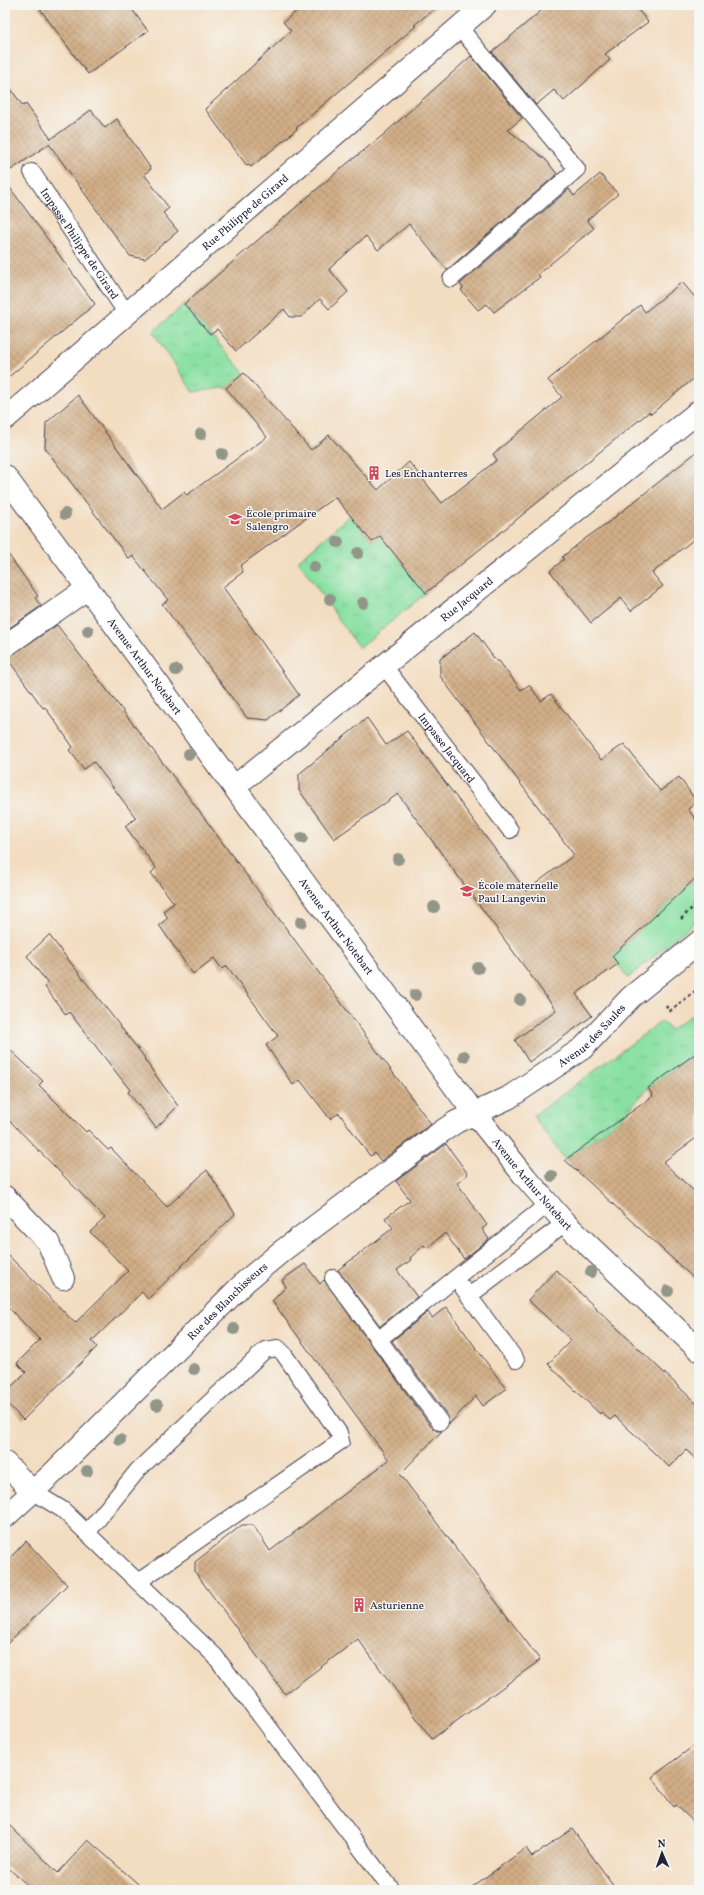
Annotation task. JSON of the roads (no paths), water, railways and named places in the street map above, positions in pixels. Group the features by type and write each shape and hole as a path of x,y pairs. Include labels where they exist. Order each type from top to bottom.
{"street":[{"name":"Rue Philippe de Girard","path":"5,419 485,5"},
{"name":"Rue Jacquard","path":"234,787 699,412"},
{"name":"Avenue Arthur Notebart","path":"5,476 86,589 474,1113 565,1223 699,1350"},
{"path":"5,646 86,589"},
{"name":"Avenue des Saules","path":"474,1113 508,1098 582,1048 631,997 697,947"},
{"name":"Rue des Blanchisseurs","path":"5,1517 52,1474 246,1281 282,1251 441,1132 474,1113"},
{"path":"5,1197 48,1242 63,1278"},
{"path":"5,1463 32,1491"}],"lane":[{"path":"451,279 577,169 459,27"},
{"name":"Impasse Philippe de Girard","path":"32,172 127,314"},
{"name":"Impasse Jacquard","path":"384,666 510,830"},
{"path":"378,1340 548,1204"},
{"path":"469,1296 565,1223"},
{"path":"333,1278 440,1422"},
{"path":"456,1279 516,1360"},
{"path":"87,1533 138,1470 265,1350 278,1348 283,1353 338,1433 341,1441 138,1582"},
{"path":"32,1491 63,1510 215,1656 392,1890"}],"place":[{"name":"Les Enchanterres","path":"374,473"},
{"name":"École primaire Salengro","path":"235,519"},
{"name":"École maternelle Paul Langevin","path":"467,891"},
{"name":"Asturienne","path":"359,1605"}]}
